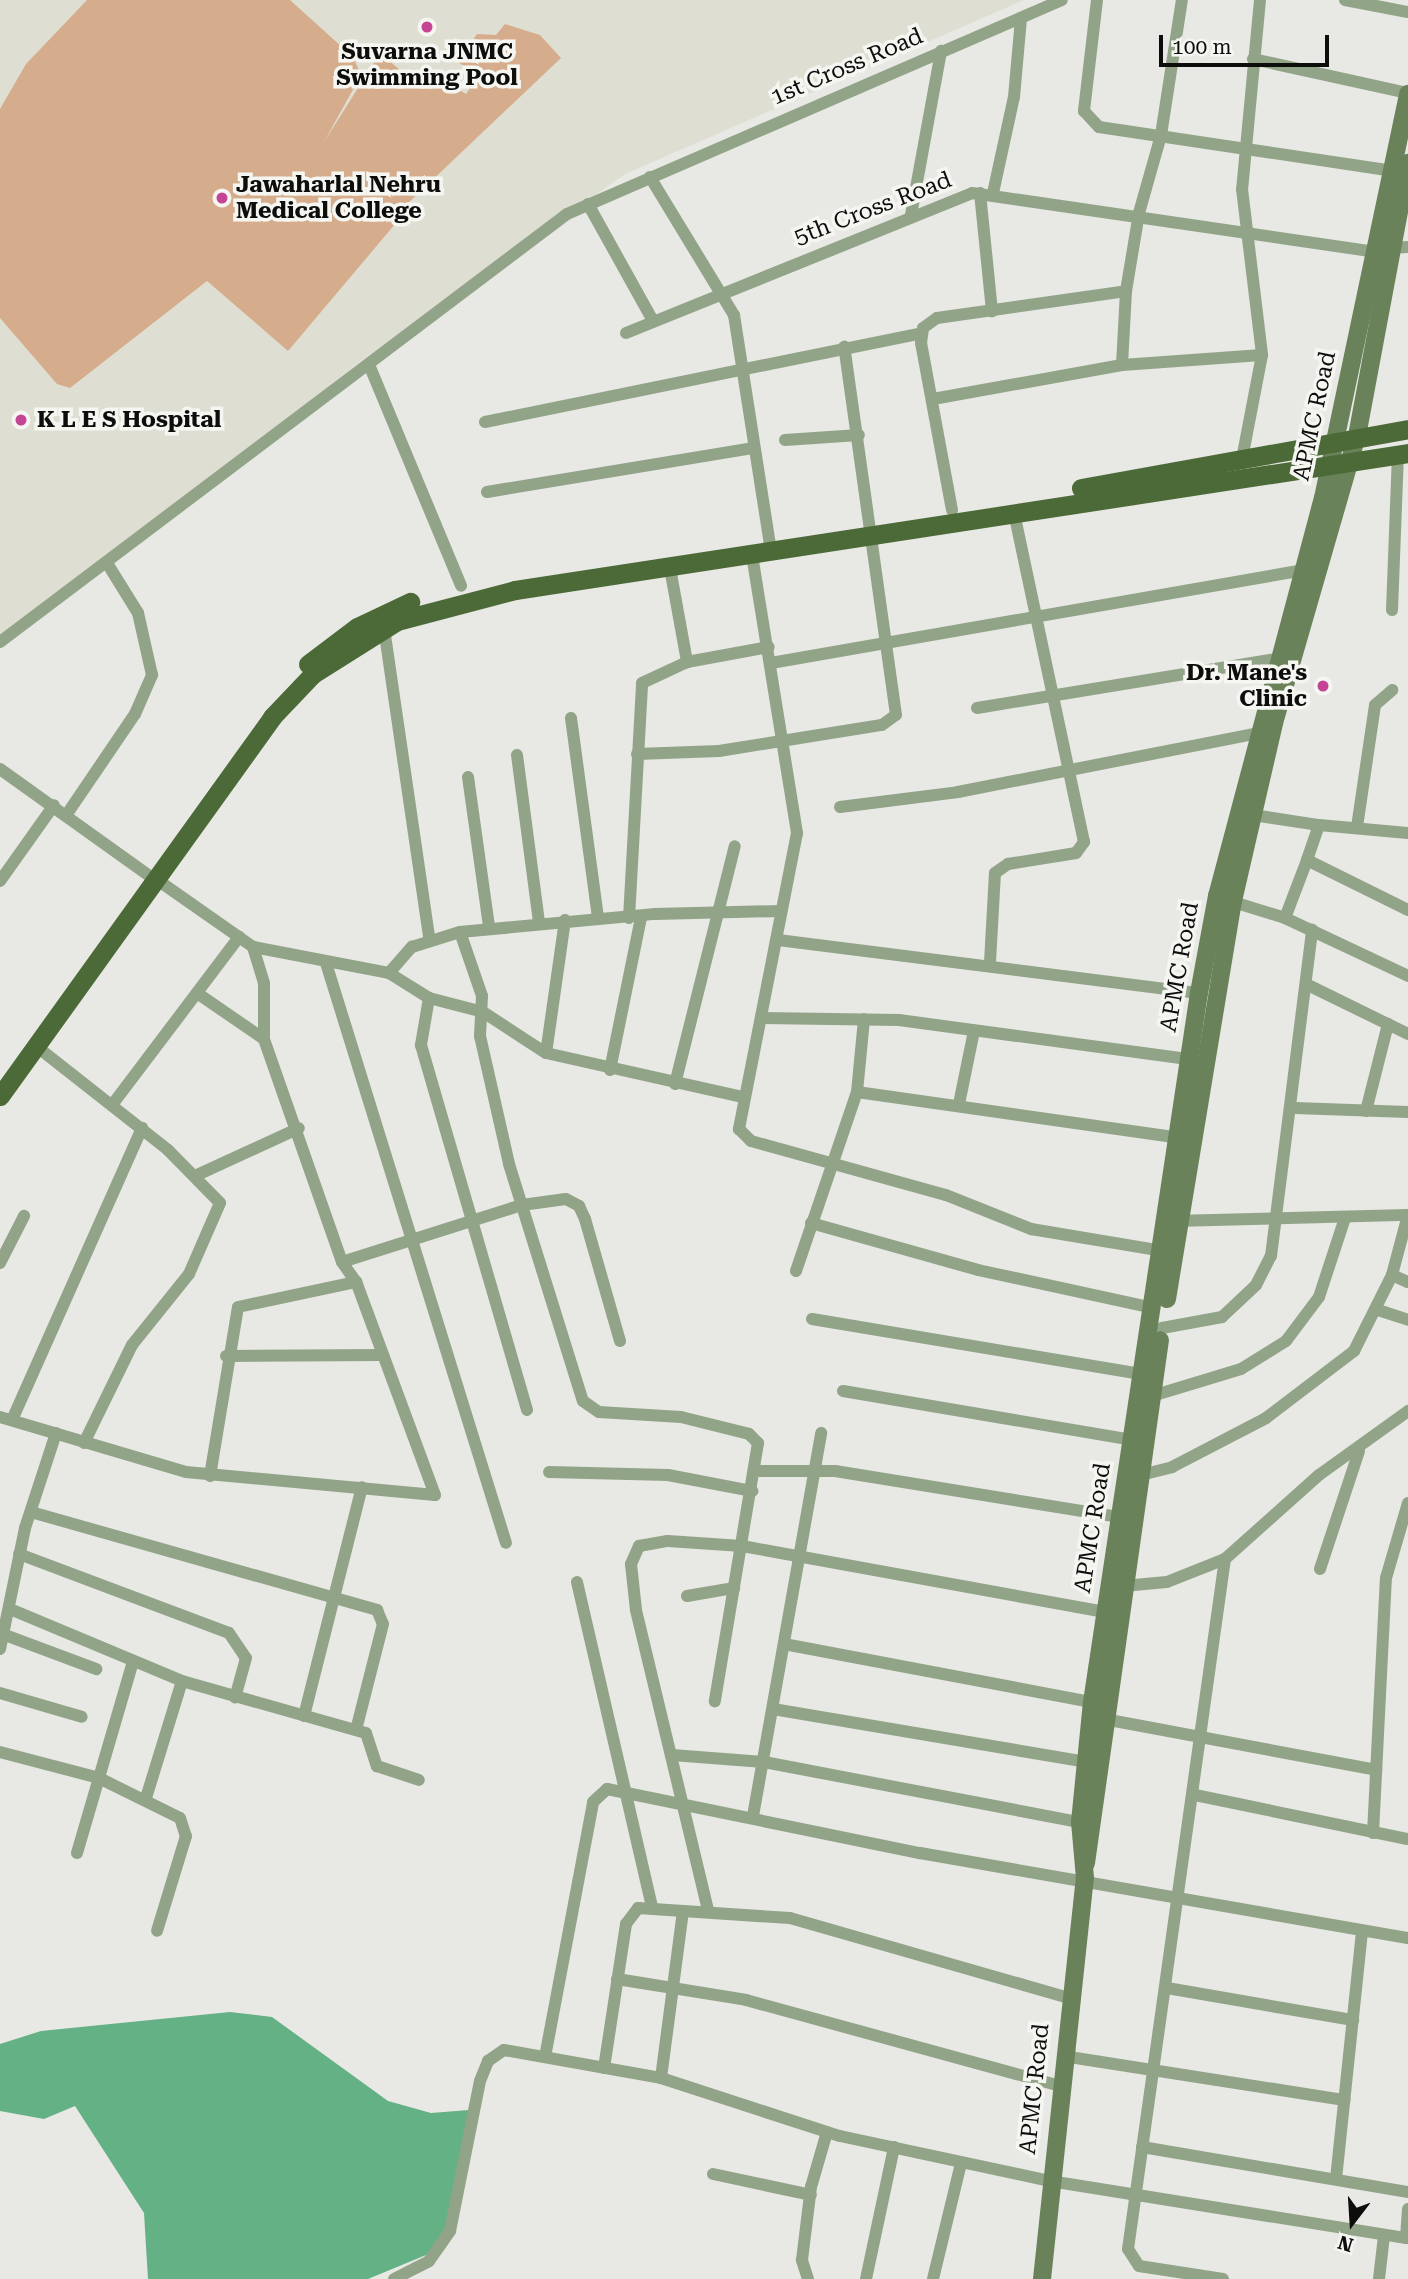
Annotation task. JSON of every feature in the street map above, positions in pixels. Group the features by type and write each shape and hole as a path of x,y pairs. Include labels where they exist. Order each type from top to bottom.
{"main road":[{"path":"872,530 952,510 1242,459 1336,439 1404,430"},
{"path":"0,1077 290,698 313,674 384,628 461,600 670,568 872,530 1014,514 1403,454"},
{"path":"0,1096 153,878 262,712 299,671 381,614 461,586 764,549"}],"street":[{"name":"1st Cross Road","path":"0,642 370,367 515,251 587,204 1062,0"},
{"path":"1097,0 1084,111 1099,127 1404,167"},
{"path":"1122,365 1126,291 1139,212 1161,135 1182,0"},
{"path":"1242,459 1262,355 1249,229 1242,189 1260,0"},
{"path":"1345,0 1408,12"},
{"path":"992,311 986,193 1014,97 1021,18"},
{"path":"911,215 941,51"},
{"path":"1253,59 1408,94"},
{"name":"APMC Road","path":"1247,815 1258,733 1277,659 1339,463 1357,436 1400,247 1408,94"},
{"name":"APMC Road","path":"1042,2279 1069,1998 1137,1476 1162,1328 1178,1138 1199,993 1339,463 1336,439 1372,251 1404,167"},
{"path":"650,177 725,295 752,448 764,549 769,647 797,833 763,1018 743,1097 743,1135 834,1162 1031,1228 1163,1251"},
{"name":"5th Cross Road","path":"626,332 725,295 911,215 986,193 1139,212 1372,251"},
{"path":"587,204 653,321"},
{"path":"485,422 921,333 937,318 1126,291"},
{"path":"921,333 952,510"},
{"path":"637,754 784,741 891,721 898,704 844,347"},
{"path":"933,398 1122,365 1262,355"},
{"path":"370,367 461,586"},
{"path":"785,440 859,435"},
{"path":"487,492 752,448"},
{"path":"1392,610 1403,454"},
{"path":"990,962 995,873 1083,846 1057,694 1014,514"},
{"path":"67,814 135,714 152,675 138,613 107,563"},
{"path":"670,568 687,662"},
{"path":"771,663 1039,620 1304,569"},
{"path":"384,628 429,937"},
{"path":"610,1070 635,918 637,754 642,683 687,662 769,647"},
{"path":"977,708 1277,659"},
{"path":"1357,827 1375,705 1392,690"},
{"path":"571,718 598,919"},
{"path":"841,807 1072,771 1258,733"},
{"path":"517,755 539,921"},
{"path":"0,769 253,947 326,963 389,972 429,998 483,1012 546,1053 610,1070 743,1097"},
{"path":"468,777 489,927"},
{"path":"1,878 54,805"},
{"path":"1247,815 1320,825 1408,832"},
{"path":"1285,918 1320,825"},
{"path":"675,1084 735,846"},
{"path":"1307,860 1408,910"},
{"path":"1225,899 1285,918 1408,976"},
{"name":"APMC Road","path":"1086,1870 1080,1822 1085,1762 1118,1517 1163,1251 1173,1221 1225,899"},
{"path":"389,972 429,937 489,927 539,921 781,911"},
{"path":"546,1053 565,920"},
{"path":"1162,1328 1208,1323 1232,1310 1265,1271 1280,1219 1310,986 1312,930"},
{"path":"460,932 483,1012 488,1083 522,1205 587,1406 669,1414 749,1434 758,1443 715,1701"},
{"path":"113,1105 239,937"},
{"path":"778,940 990,962 1199,993"},
{"path":"142,1128 6,1419 84,1443 210,1476 435,1495 356,1282 342,1262 299,1128 264,1039 264,983 253,947"},
{"path":"326,963 506,1543"},
{"path":"1310,986 1408,1034"},
{"path":"197,993 264,1039"},
{"path":"429,998 421,1045 468,1222 527,1410"},
{"path":"763,1018 864,1019 1189,1059"},
{"path":"796,1271 857,1092 864,1019"},
{"path":"1366,1111 1388,1024"},
{"path":"959,1104 974,1031"},
{"path":"36,1046 142,1128 197,1175 220,1203 213,1227 178,1291 132,1345 84,1443"},
{"path":"857,1092 959,1104 1178,1138"},
{"path":"1295,1108 1408,1112"},
{"path":"197,1175 299,1128"},
{"path":"342,1262 412,1243 522,1205 557,1199 579,1206 620,1341"},
{"path":"1137,1476 1172,1466 1310,1390 1354,1351 1378,1311 1392,1275 1408,1215 1173,1221"},
{"path":"0,1263 24,1216"},
{"path":"1152,1396 1241,1369 1286,1341 1320,1297 1345,1218"},
{"path":"811,1223 978,1270 1154,1308"},
{"path":"1392,1275 1408,1282"},
{"path":"210,1476 233,1316 248,1301 356,1282"},
{"path":"1378,1311 1408,1320"},
{"path":"812,1318 1142,1374"},
{"path":"226,1356 381,1355"},
{"path":"843,1391 1132,1440"},
{"path":"1123,1586 1167,1582 1225,1559 1320,1475 1359,1451 1408,1411"},
{"path":"0,1649 19,1554 56,1433"},
{"path":"753,1816 821,1433"},
{"path":"1320,1569 1359,1451"},
{"path":"755,1471 816,1473 1118,1517"},
{"path":"550,1472 668,1475 752,1491"},
{"path":"304,1716 362,1487"},
{"path":"1373,1833 1386,1578 1408,1503"},
{"path":"30,1512 333,1598 382,1616 356,1730"},
{"path":"708,1910 687,1809 636,1610 633,1554 646,1542 742,1546 1105,1612"},
{"path":"19,1554 229,1633 246,1658 235,1698"},
{"path":"1223,2279 1134,2263 1128,2242 1181,1894 1225,1559"},
{"path":"577,1582 652,1907"},
{"path":"687,1596 734,1588"},
{"path":"10,1609 182,1681 356,1730 372,1738 377,1766 419,1780"},
{"path":"2,1634 96,1669"},
{"path":"784,1644 1092,1702"},
{"path":"76,1853 133,1661"},
{"path":"146,1798 182,1681"},
{"path":"0,1693 82,1717"},
{"path":"773,1709 1085,1762"},
{"path":"1104,1720 1203,1735 1376,1770"},
{"path":"0,1752 99,1778 146,1798 180,1818 187,1830 157,1931"},
{"path":"672,1755 764,1762 1080,1822"},
{"path":"545,2057 593,1802 601,1791 625,1793 687,1809 753,1816 920,1853 1086,1870 1181,1894 1408,1938"},
{"path":"1195,1795 1408,1839"},
{"path":"604,2068 629,1914 652,1907 790,1918 1069,1998"},
{"path":"661,2078 675,1987 682,1911"},
{"path":"1336,2179 1362,1930"},
{"path":"617,1979 675,1987 1060,2086"},
{"path":"1167,1988 1353,2020"},
{"path":"394,2279 429,2261 450,2231 488,2060 504,2050 661,2078 827,2132 1050,2181 1407,2238 1408,2209"},
{"path":"1063,2056 1155,2068 1345,2100"},
{"path":"808,2279 802,2260 811,2195 827,2132"},
{"path":"866,2279 894,2147"},
{"path":"1142,2147 1408,2192"},
{"path":"933,2279 961,2162"},
{"path":"713,2174 811,2195"},
{"path":"1380,2279 1384,2236"}],"shaded area":[{"name":"Jawaharlal Nehru Medical College","path":"0,0 1024,0 625,174 357,364 0,643"},
{"name":"Jawaharlal Nehru Medical College","path":"87,0 290,0 353,57 361,75 324,142 380,53 407,76 436,76 466,94 478,76 458,62 477,34 496,35 505,24 540,35 561,58 406,205 384,212 396,223 288,351 207,281 70,388 57,384 0,318 0,109 26,64"},
{"path":"230,2012 272,2017 388,2101 431,2113 469,2110 449,2230 426,2255 368,2279 148,2279 144,2213 75,2106 44,2119 0,2111 0,2044 41,2031"}],"place":[{"name":"Suvarna JNMC Swimming Pool","path":"427,27"},
{"name":"Jawaharlal Nehru Medical College","path":"222,198"},
{"name":"K L E S Hospital","path":"21,420"},
{"name":"Dr. Mane's Clinic","path":"1323,686"}]}
